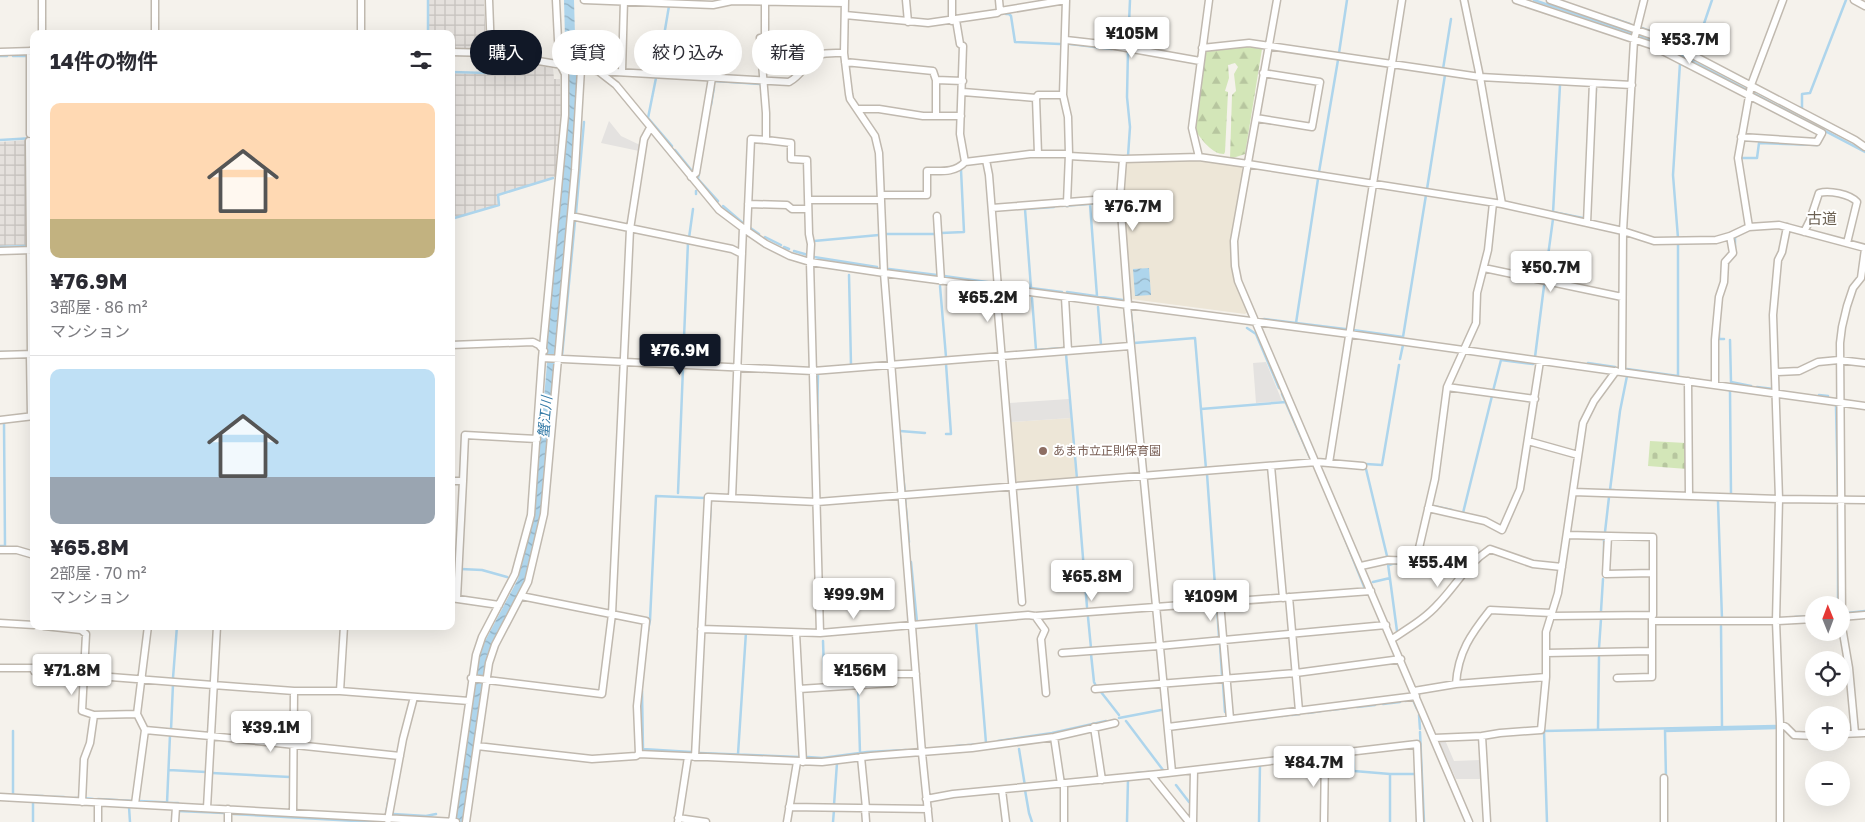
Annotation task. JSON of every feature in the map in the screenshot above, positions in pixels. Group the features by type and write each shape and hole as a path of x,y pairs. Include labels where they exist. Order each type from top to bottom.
{"street":[{"path":"42,0 42,30"},
{"path":"155,0 155,30"},
{"path":"360,0 361,30"},
{"path":"489,0 490,30"},
{"path":"556,0 558,30"},
{"path":"584,0 712,5 732,1 845,1 844,53 850,99 878,143 884,273 929,822"},
{"path":"906,0 908,22"},
{"path":"952,0 954,20 960,44 963,46 963,92 960,134 965,162"},
{"path":"999,0 1000,11"},
{"path":"845,15 928,23 998,14 1000,11 1066,0 1063,95 1068,118 1067,203"},
{"path":"1199,157 1192,128 1209,0"},
{"path":"1277,0 1236,233 1234,249 1238,281 1317,462 1469,822"},
{"path":"1328,463 1402,0"},
{"path":"1464,0 1480,77 1502,204"},
{"path":"1516,0 1635,34 1660,38 1822,133 1817,142 1741,137"},
{"path":"1550,0 1635,34 1651,45 1855,140 1865,147"},
{"path":"1434,738 1482,736 1542,730 1546,677 1546,632 1552,615 1562,567 1583,423 1590,408 1619,371 1623,231 1635,34 1644,0"},
{"path":"1749,227 1738,164 1741,137 1750,91 1783,0"},
{"path":"1854,0 1865,6"},
{"path":"623,30 624,1"},
{"path":"766,140 766,113 760,38 765,37 770,1"},
{"path":"1066,40 1110,44 1200,61"},
{"path":"1202,48 1249,43 1480,77 1632,85"},
{"path":"0,52 30,52"},
{"path":"455,52 470,52"},
{"path":"624,72 789,82 798,78 813,59 820,54 844,53"},
{"path":"845,62 933,71 936,80 936,116"},
{"path":"1256,118 1312,127 1320,82 1263,73"},
{"path":"0,797 388,820 454,822 476,655 482,637 516,574 531,515 543,356 565,115 565,75"},
{"path":"466,822 488,663 495,645 528,582 544,514 580,104 579,75"},
{"path":"603,75 616,85 719,210 766,244 790,256 810,262 1256,324 1349,334 1865,406"},
{"path":"691,177 696,173 712,78"},
{"path":"936,80 963,82"},
{"path":"1587,223 1594,83"},
{"path":"963,92 1036,98 1038,95 1063,95"},
{"path":"1036,98 1038,154"},
{"path":"30,109 30,175"},
{"path":"858,109 879,109 936,116 961,116"},
{"path":"472,678 602,694 612,614 630,229 644,139 650,128"},
{"path":"732,498 742,254 748,204 751,139 791,143 791,160 807,160 809,234 811,244 820,633"},
{"path":"808,200 927,195 927,171 952,170 960,168 965,162 1038,154 1123,159 1199,157 1502,204 1623,231 1654,241 1716,240 1749,227 1779,225 1865,248 1860,278 1853,288 1842,327 1839,360 1842,596"},
{"path":"1123,159 1120,198 1130,346 1172,772"},
{"path":"986,160 992,208 1022,602"},
{"path":"1804,232 1819,193 1826,191 1853,198 1857,202 1847,243"},
{"path":"992,208 1120,198"},
{"path":"1416,560 1435,479 1447,387 1476,323 1477,294 1488,250 1494,203"},
{"path":"748,204 787,205 792,209 808,209"},
{"path":"571,216 732,249 742,254"},
{"path":"937,216 941,281"},
{"path":"1780,822 1780,724 1776,621 1779,499 1773,315 1778,260 1782,252 1787,227"},
{"path":"1715,385 1715,340 1719,297 1724,282 1725,262 1732,253 1730,236"},
{"path":"0,251 30,250"},
{"path":"1484,268 1622,297"},
{"path":"1065,297 1068,351"},
{"path":"455,344 533,342 539,345 543,356"},
{"path":"543,356 557,360 813,371 1130,346"},
{"path":"0,355 30,354"},
{"path":"1776,372 1799,371 1818,362 1839,360 1865,364"},
{"path":"1428,508 1485,521 1502,530 1520,489 1540,361"},
{"path":"1688,381 1689,496"},
{"path":"1447,387 1535,399"},
{"path":"0,420 30,416"},
{"path":"455,585 463,481 464,435 537,439"},
{"path":"1528,441 1578,455"},
{"path":"695,757 708,496 817,502 1317,462 1363,466"},
{"path":"1271,466 1292,634 1299,711"},
{"path":"455,481 463,481"},
{"path":"1573,492 1865,500"},
{"path":"1567,535 1653,537 1652,677 1617,678"},
{"path":"1608,536 1606,574 1653,573"},
{"path":"1392,639 1422,619 1439,603 1469,565 1490,549 1533,564 1562,567"},
{"path":"0,550 17,550 30,554"},
{"path":"1361,566 1388,560 1416,560 1469,565"},
{"path":"701,629 820,633 1028,615 1155,608 1371,591"},
{"path":"521,596 646,621 637,706 639,754"},
{"path":"455,598 499,604"},
{"path":"1220,602 1230,719"},
{"path":"1456,684 1457,667 1470,634 1490,610 1552,615 1776,621 1805,619"},
{"path":"1850,616 1865,615"},
{"path":"1035,616 1045,630 1041,639 1046,693"},
{"path":"0,623 30,625"},
{"path":"1062,652 1159,646 1386,625"},
{"path":"80,630 86,634 82,711 94,715 137,714"},
{"path":"135,804 145,730 137,714 147,630"},
{"path":"207,808 217,630"},
{"path":"340,691 344,630"},
{"path":"787,822 800,762 796,633"},
{"path":"1844,641 1855,733"},
{"path":"1546,653 1651,651"},
{"path":"1095,690 1296,673 1401,659"},
{"path":"0,668 34,668 34,671 213,685 294,691 340,691 469,701"},
{"path":"799,689 892,683 893,674 916,674"},
{"path":"1168,727 1415,694 1456,684 1546,677"},
{"path":"293,813 294,691"},
{"path":"388,820 414,697"},
{"path":"82,802 84,759 90,743 94,715"},
{"path":"477,746 592,758 636,756 639,754 822,762 972,748 1054,737 1115,722"},
{"path":"1780,724 1786,726 1794,735 1805,736"},
{"path":"1094,727 1102,780"},
{"path":"145,730 400,756"},
{"path":"1850,733 1865,733"},
{"path":"1482,736 1487,822"},
{"path":"1054,737 1062,784 1064,822"},
{"path":"926,799 953,794 1151,775 1417,744 1420,822"},
{"path":"1324,822 1325,755"},
{"path":"688,757 678,820 706,822"},
{"path":"861,757 866,822"},
{"path":"1192,820 1194,770"},
{"path":"1151,775 1192,820 1199,822"},
{"path":"1664,778 1664,822"},
{"path":"1002,790 1006,822"},
{"path":"98,802 98,822"},
{"path":"175,822 176,807"},
{"path":"790,807 928,809"},
{"path":"228,810 228,822"}],"shaded area":[{"path":"429,0 484,0 485,30 470,30 470,48 455,48 455,30 429,30"},
{"path":"542,66 552,68 554,79 560,79 561,112 557,176 498,195 498,205 455,217 455,73 470,73 470,75 542,75"},
{"path":"609,121 621,136 640,145 639,151 601,143"},
{"path":"26,140 27,245 0,246 0,142"},
{"path":"1185,160 1240,165 1243,170 1231,247 1249,311 1245,314 1131,299 1124,198 1126,163 1128,161"},
{"path":"1266,362 1282,401 1256,403 1253,363"},
{"path":"1069,399 1071,418 1011,422 1009,403"},
{"name":"あま市立正則保育園","path":"1071,418 1076,479 1018,484 1015,482 1011,422"},
{"path":"1445,740 1454,761 1481,760 1482,779 1456,779 1439,741"}],"green space":[{"path":"1248,47 1262,49 1245,154 1230,159 1232,95 1236,91 1234,74 1238,67 1235,63 1228,65 1229,78 1225,91 1228,92 1224,154 1215,152 1195,130 1205,54 1206,51"},
{"path":"1650,441 1686,443 1687,469 1648,466"}],"water":[{"path":"564,0 574,0 575,30 565,30"},
{"name":"蟹江川","path":"566,75 576,75 577,108 542,515 525,580 493,644 464,822 456,822 478,660 485,641 518,579 534,515 567,115"},
{"path":"1149,268 1151,295 1135,296 1133,269"}],"waterway":[{"path":"428,0 428,30"},
{"path":"1128,46 1130,0"},
{"path":"1339,53 1347,0"},
{"path":"1534,0 1652,40 1865,152"},
{"path":"1694,53 1712,0"},
{"path":"1799,107 1802,109 1802,94 1810,93 1846,0"},
{"path":"665,30 669,6"},
{"path":"1006,14 1011,16 1015,42 1060,44"},
{"path":"1612,18 1630,24"},
{"path":"1446,69 1443,69 1451,19"},
{"path":"1642,28 1652,32"},
{"path":"1070,44 1112,49"},
{"path":"1256,47 1263,48"},
{"path":"1128,50 1127,97 1130,127 1128,156"},
{"path":"0,56 7,56"},
{"path":"13,56 26,56"},
{"path":"1319,172 1338,60"},
{"path":"1678,238 1673,175 1680,63"},
{"path":"455,72 470,73"},
{"path":"1427,189 1445,75"},
{"path":"656,78 648,118 672,146"},
{"path":"715,81 760,84"},
{"path":"1553,213 1560,85"},
{"path":"711,105 714,87"},
{"path":"1593,145 1596,89"},
{"path":"576,213 584,122"},
{"path":"0,140 30,138"},
{"path":"1740,160 1740,158 1757,158 1759,143 1818,145"},
{"path":"675,150 692,171"},
{"path":"941,233 964,232 961,170"},
{"path":"698,179 699,172"},
{"path":"455,218 499,205 498,195 553,178"},
{"path":"698,179 718,201"},
{"path":"1296,323 1318,179"},
{"path":"1353,330 1403,337 1426,195"},
{"path":"1062,206 1115,202"},
{"path":"1090,204 1097,296"},
{"path":"723,206 744,224"},
{"path":"1031,288 1025,209 1054,207"},
{"path":"689,238 693,209"},
{"path":"1553,212 1583,218"},
{"path":"1545,278 1553,219"},
{"path":"565,357 562,356 575,221"},
{"path":"749,227 759,234"},
{"path":"885,234 935,235"},
{"path":"814,241 879,235"},
{"path":"1735,235 1735,247"},
{"path":"765,237 781,245"},
{"path":"682,362 688,242"},
{"path":"1627,369 1678,376 1678,243"},
{"path":"0,247 26,246"},
{"path":"784,247 789,249"},
{"path":"794,251 808,255"},
{"path":"814,257 877,267"},
{"path":"1729,262 1733,257"},
{"path":"889,269 937,275"},
{"path":"849,275 851,365"},
{"path":"944,276 994,283"},
{"path":"1000,284 1062,292"},
{"path":"940,286 946,357"},
{"path":"1535,357 1544,286"},
{"path":"1067,292 1123,300"},
{"path":"1032,298 1036,350 1064,348"},
{"path":"1098,307 1101,345"},
{"path":"1131,313 1134,343 1195,338 1206,469"},
{"path":"1264,319 1345,329"},
{"path":"1719,326 1719,339 1724,339"},
{"path":"1247,328 1256,334 1279,388"},
{"path":"1730,340 1731,382 1751,386"},
{"path":"1400,359 1403,345"},
{"path":"0,352 11,352"},
{"path":"1066,354 1077,479"},
{"path":"1493,391 1501,360 1533,364"},
{"path":"1588,363 1615,367"},
{"path":"946,364 951,434 946,434"},
{"path":"1366,464 1382,465 1399,365"},
{"path":"678,493 683,368"},
{"path":"817,420 818,374"},
{"path":"1614,490 1610,490 1620,411 1627,376"},
{"path":"1757,387 1774,389"},
{"path":"1730,391 1730,495"},
{"path":"1282,394 1311,460"},
{"path":"1819,395 1828,396"},
{"path":"1463,513 1492,396"},
{"path":"1201,409 1286,402"},
{"path":"1836,407 1838,494"},
{"path":"0,546 5,546 4,423"},
{"path":"818,425 818,438"},
{"path":"900,431 925,433"},
{"path":"900,435 901,444"},
{"path":"902,467 905,493"},
{"path":"1366,469 1387,556"},
{"path":"1207,474 1216,600 1219,600"},
{"path":"1077,484 1087,607"},
{"path":"647,636 650,620 656,496 705,498"},
{"path":"1605,532 1609,497"},
{"path":"905,498 909,542"},
{"path":"709,537 711,501"},
{"path":"1718,501 1722,619"},
{"path":"1433,506 1452,510"},
{"path":"1838,507 1838,596"},
{"path":"1339,524 1365,589"},
{"path":"1604,540 1604,561"},
{"path":"911,562 917,622"},
{"path":"1389,565 1395,563 1418,565"},
{"path":"1388,564 1397,631"},
{"path":"461,569 482,570 507,577"},
{"path":"1373,582 1390,578"},
{"path":"1601,611 1603,579"},
{"path":"1217,608 1219,637"},
{"path":"1850,613 1865,611"},
{"path":"1795,617 1805,616"},
{"path":"1088,617 1091,648"},
{"path":"1599,648 1601,619"},
{"path":"976,622 986,743"},
{"path":"1721,626 1722,728"},
{"path":"173,678 177,630"},
{"path":"738,754 746,632"},
{"path":"823,641 824,671 857,669 858,681"},
{"path":"1220,645 1222,675"},
{"path":"1091,654 1096,686"},
{"path":"1598,730 1599,657"},
{"path":"171,730 173,684"},
{"path":"1223,684 1225,712"},
{"path":"858,687 860,753"},
{"path":"642,691 643,749 691,752"},
{"path":"1101,692 1119,715"},
{"path":"1405,701 1413,700 1417,709"},
{"path":"1383,704 1400,702"},
{"path":"1357,707 1375,705"},
{"path":"1330,710 1347,708"},
{"path":"1119,718 1161,710"},
{"path":"1308,713 1321,711"},
{"path":"1292,715 1299,714"},
{"path":"1282,716 1288,715"},
{"path":"1419,715 1420,729"},
{"path":"1259,719 1267,718"},
{"path":"998,741 1052,733 1106,721"},
{"path":"1126,721 1163,770"},
{"path":"1547,822 1544,731 1776,726"},
{"path":"1665,731 1777,728"},
{"path":"1665,730 1666,779"},
{"path":"13,731 13,795 15,795"},
{"path":"1420,732 1424,822"},
{"path":"167,803 170,735"},
{"path":"956,746 983,744"},
{"path":"1019,749 1025,786"},
{"path":"808,757 822,758 867,752 906,750"},
{"path":"699,753 799,757"},
{"path":"1351,754 1353,754 1354,771 1390,774 1390,822"},
{"path":"834,805 837,763"},
{"path":"1259,822 1260,764"},
{"path":"169,770 206,772"},
{"path":"1136,773 1149,772"},
{"path":"212,773 290,777"},
{"path":"1390,774 1414,774"},
{"path":"1127,822 1128,779"},
{"path":"1176,785 1189,802"},
{"path":"1025,790 1032,822"},
{"path":"30,796 43,796"},
{"path":"50,797 64,797"},
{"path":"386,814 389,797"},
{"path":"84,798 93,799"},
{"path":"98,799 133,801"},
{"path":"139,801 178,803"},
{"path":"33,803 33,822"},
{"path":"129,807 130,822"},
{"path":"833,822 834,810"},
{"path":"178,811 224,813"},
{"path":"233,814 373,822"},
{"path":"393,814 426,816 436,814"}],"place":[{"name":"あま市立正則保育園","path":"1043,451"}],"district":[{"name":"古道","path":"1822,219"}]}
